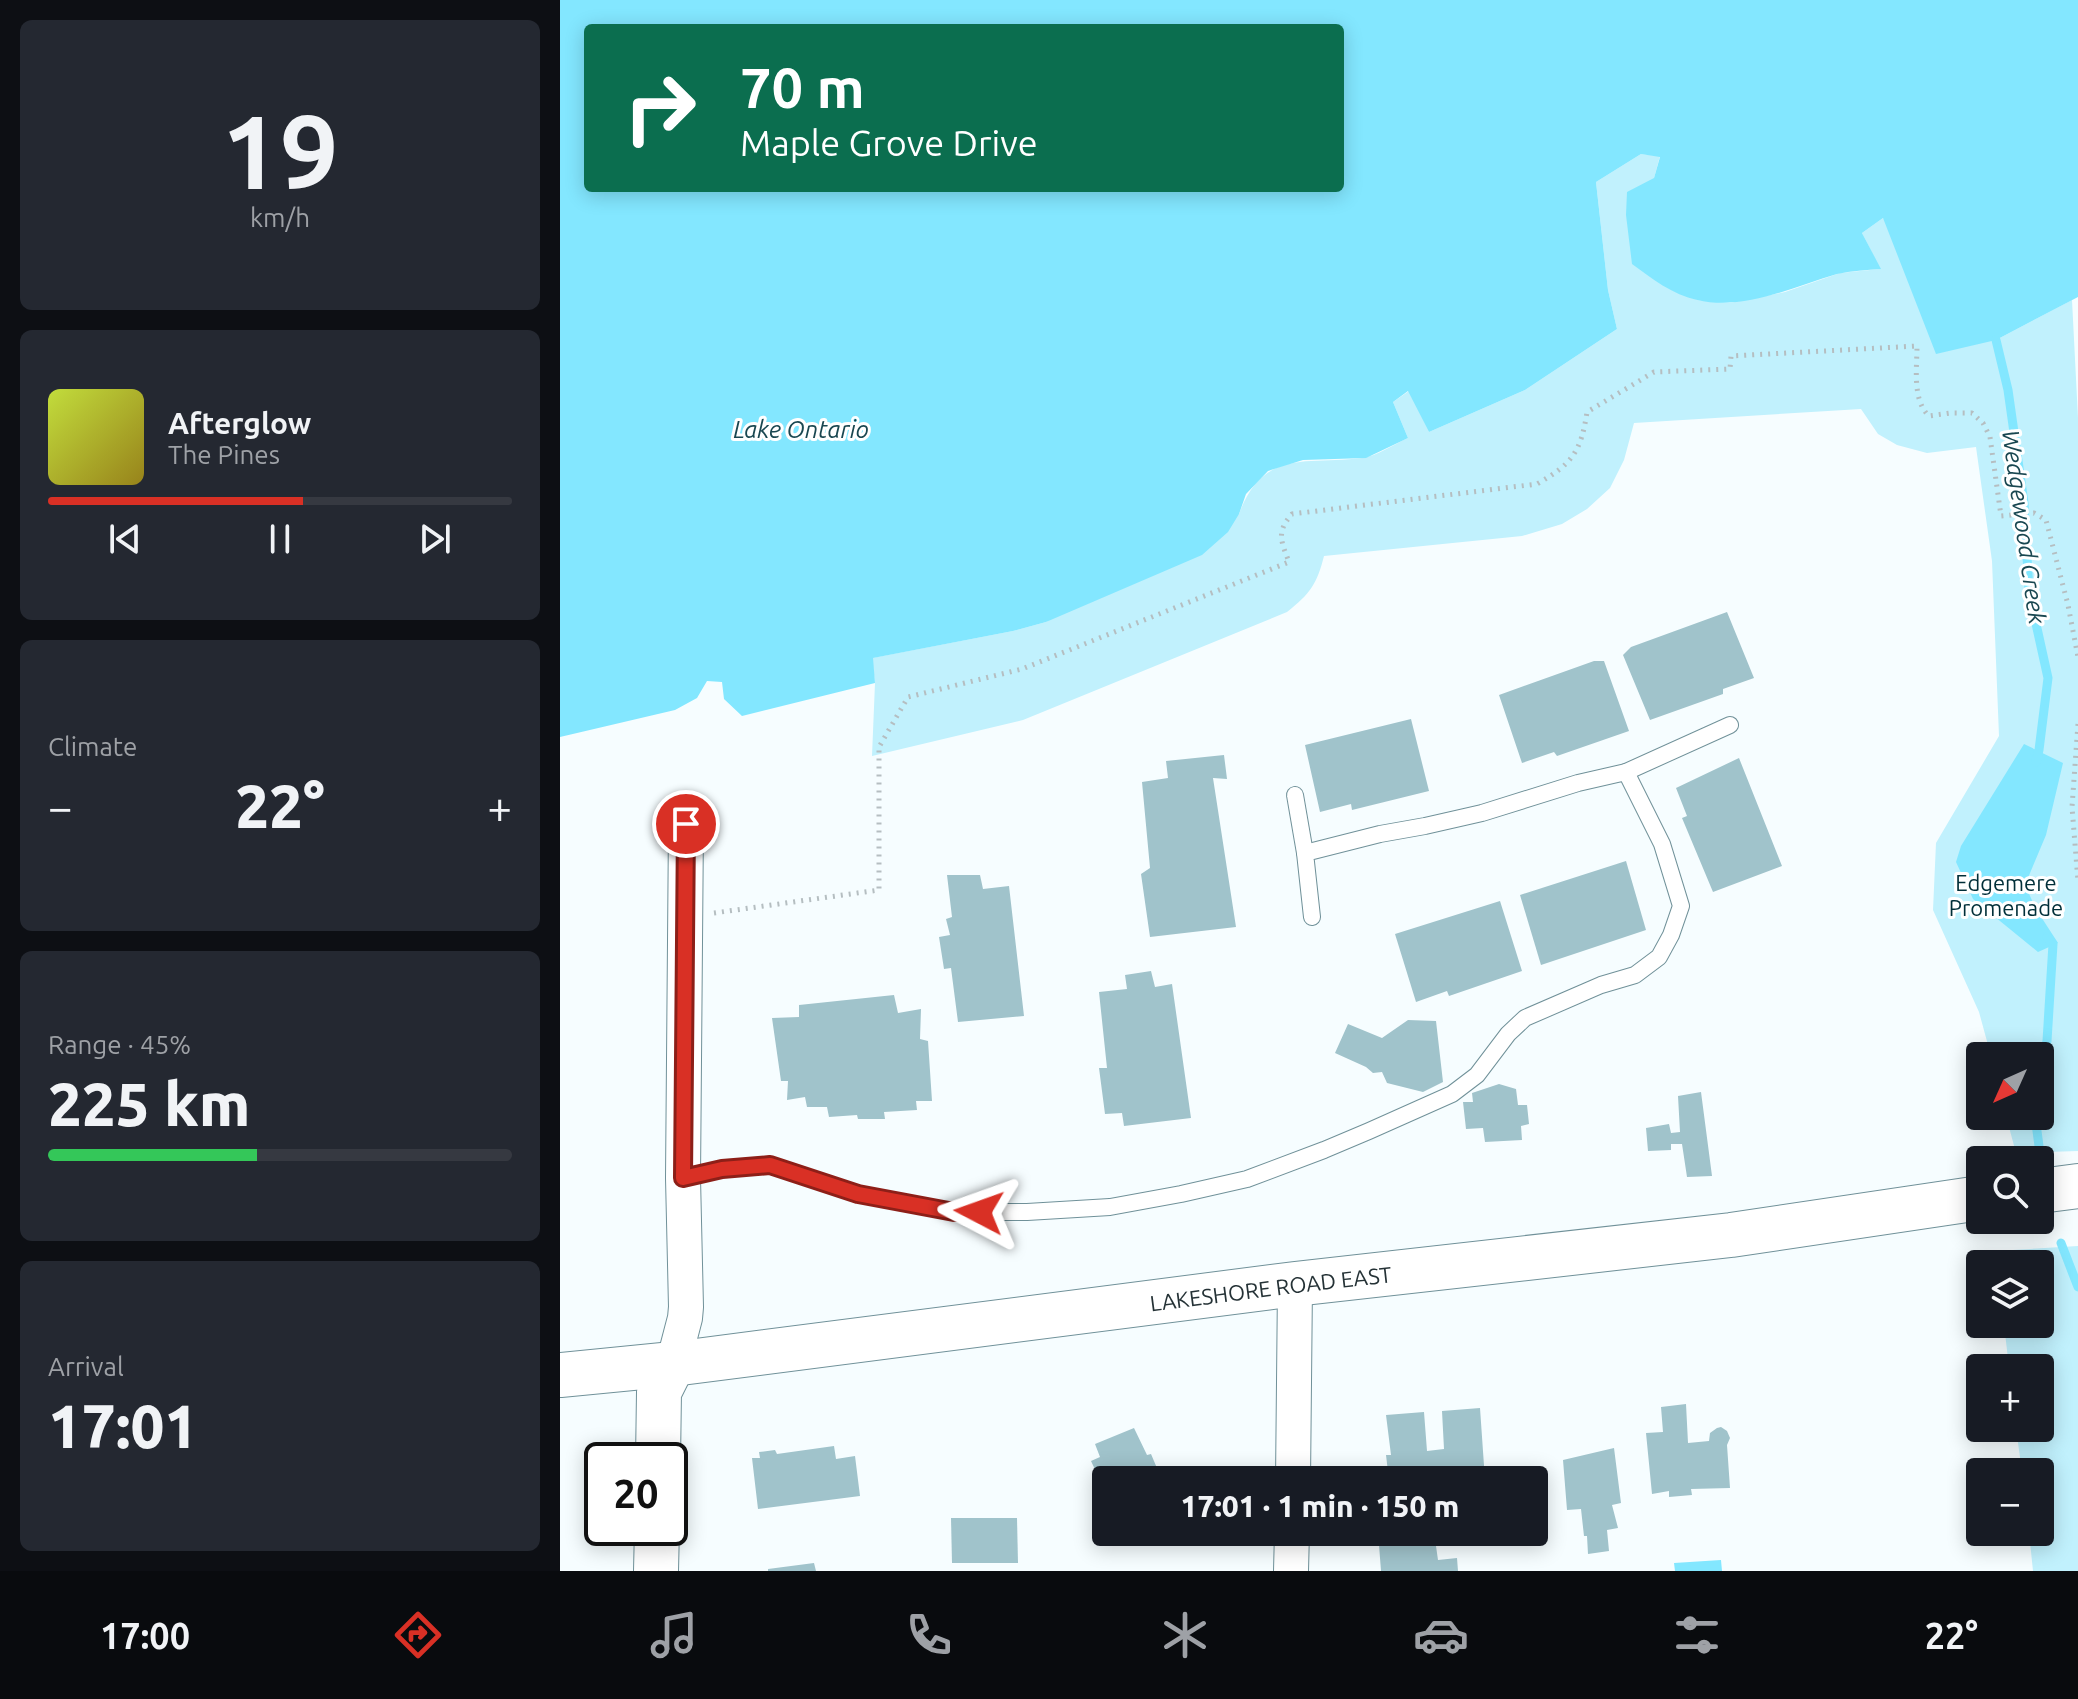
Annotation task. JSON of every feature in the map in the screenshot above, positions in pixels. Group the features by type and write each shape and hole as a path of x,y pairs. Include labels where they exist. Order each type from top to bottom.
{"main road":[{"path":"2054,1189 2078,1186"},
{"name":"LAKESHORE ROAD EAST","path":"560,1375 673,1364 1295,1284 1731,1235 1966,1200"},
{"path":"658,1442 659,1392 673,1364"},
{"path":"656,1571 657,1546"}],"street":[{"path":"673,1364 686,1307 683,1178 686,824"},
{"path":"1293,1466 1295,1284"},
{"path":"1291,1571 1292,1546"}],"lane":[{"path":"1305,853 1482,813 1578,783 1626,772 1730,725"},
{"path":"683,1178 722,1169 770,1165 858,1194 954,1212 1096,1208 1247,1179 1369,1131 1452,1094 1477,1075 1508,1034 1525,1018 1601,985 1635,975 1659,957 1681,906 1662,844 1626,772"},
{"path":"1295,795 1312,917"}],"path":[{"path":"685,917 879,890 879,747 908,697 1022,669 1289,562 1280,538 1284,523 1292,514 1537,484 1558,472 1574,456 1583,435 1587,412 1654,372 1730,369 1731,356 1917,346 1917,386 1921,408 1929,416 1972,413 1983,423 1990,437 2001,516 2034,513 2046,520 2078,657"},
{"path":"2078,724 2072,807 2078,881"}],"green space":[{"name":"Edgemere Promenade","path":"1641,154 1660,156 1654,178 1696,300 1730,303 1785,292 1840,273 1880,269 1862,233 1883,218 1996,340 2072,300 2078,418 2078,1151 2054,1152 2054,1146 2014,1146 2010,1130 2054,1130 2054,1042 1987,1042 1979,1012 1933,910 1936,843 1999,736 1992,561 1976,447 1927,453 1897,445 1878,434 1861,409 1634,423 1624,460 1610,488 1587,509 1562,524 1522,536 1324,556 1312,588 1287,612 1023,720 872,756 875,683 872,658 1046,622 1239,514 1249,493 1261,478 1274,469 1305,461 1368,457 1408,438 1393,402 1409,391 1429,432 1525,390 1617,329 1608,290 1596,182"},
{"path":"2078,1246 2078,1571 2033,1571 2030,1546 2054,1546 2054,1458 2020,1458 2018,1442 2054,1442 2054,1354 2007,1354 2006,1338 2054,1338 2054,1250 2012,1250"}],"water":[{"name":"Lake Ontario","path":"560,0 2078,0 2078,297 1996,340 1936,354 1883,218 1862,233 1881,269 1837,274 1768,296 1733,302 1697,300 1671,290 1632,264 1626,215 1627,192 1654,178 1660,157 1641,154 1596,182 1608,290 1617,329 1525,390 1429,432 1408,391 1393,402 1408,438 1366,458 1303,460 1268,471 1246,494 1228,532 1202,555 1046,622 873,658 875,683 742,716 724,699 722,682 707,681 697,698 675,710 560,737"},
{"path":"2024,744 2063,763 2046,835 2025,885 2058,943 2038,952 1973,899 1956,862 1961,846"},
{"path":"1721,1560 1722,1571 1675,1571 1674,1563"}],"building":[{"path":"1727,612 1754,678 1723,689 1723,694 1650,720 1623,655 1631,647"},
{"path":"1594,661 1604,661 1629,731 1557,756 1554,752 1522,763 1499,695"},
{"path":"1411,719 1429,791 1352,810 1351,804 1320,812 1305,745"},
{"path":"1224,755 1227,779 1213,778 1236,927 1150,937 1141,874 1150,868 1142,782 1168,778 1166,761"},
{"path":"1739,758 1782,866 1713,892 1682,818 1687,816 1676,788"},
{"path":"1626,861 1646,930 1541,965 1520,895"},
{"path":"947,875 980,875 983,889 1009,886 1024,1016 958,1022 951,968 944,969 939,937 950,935 946,919 952,917"},
{"path":"1500,901 1522,971 1449,996 1447,991 1416,1002 1395,934"},
{"path":"1151,971 1155,987 1172,984 1191,1118 1124,1126 1122,1113 1105,1114 1099,1068 1107,1068 1099,992 1127,989 1125,975"},
{"path":"894,995 898,1013 921,1009 920,1039 928,1041 932,1101 916,1101 917,1110 884,1112 885,1119 858,1119 857,1115 829,1117 827,1107 807,1107 805,1097 787,1100 788,1081 781,1081 772,1018 799,1017 799,1005"},
{"path":"1408,1020 1436,1021 1443,1082 1423,1092 1387,1083 1382,1072 1373,1073 1335,1053 1348,1024 1382,1038"},
{"path":"1499,1084 1516,1089 1518,1105 1527,1105 1529,1124 1521,1126 1522,1140 1485,1142 1483,1128 1466,1129 1463,1102 1473,1102 1472,1093"},
{"path":"1701,1092 1712,1176 1687,1177 1682,1144 1671,1144 1671,1150 1648,1151 1646,1128 1669,1124 1671,1133 1680,1132 1678,1096"},
{"path":"1686,1404 1688,1443 1709,1441 1710,1433 1717,1428 1727,1431 1730,1438 1727,1445 1730,1488 1691,1489 1692,1495 1669,1497 1669,1491 1652,1494 1646,1433 1663,1432 1661,1407"},
{"path":"1480,1408 1484,1466 1387,1466 1386,1455 1391,1455 1386,1415 1424,1412 1427,1451 1444,1449 1442,1411"},
{"path":"1134,1428 1156,1466 1093,1466 1091,1461 1100,1457 1095,1444"},
{"path":"834,1446 836,1459 855,1456 860,1496 758,1509 752,1458 760,1458 759,1452 775,1450 777,1454"},
{"path":"1614,1448 1621,1503 1612,1505 1618,1528 1607,1530 1609,1551 1588,1554 1581,1509 1567,1510 1563,1460"},
{"path":"951,1518 1017,1518 1018,1563 952,1563"},
{"path":"1379,1546 1436,1546 1438,1560 1457,1558 1458,1571 1381,1571"},
{"path":"814,1563 816,1571 768,1571 768,1569"}],"waterway":[{"name":"Wedgewood Creek","path":"1996,340 2008,390 2024,503 2029,592 2048,678 2036,762"},
{"name":"Wedgewood Creek","path":"2047,937 2053,944 2047,1042"},
{"name":"Wedgewood Creek","path":"2037,1130 2039,1146"},
{"name":"Wedgewood Creek","path":"2061,1243 2078,1287"}],"route":[{"path":"686,824 683,1178 722,1169 770,1165 858,1194 954,1212 979,1212"}]}
